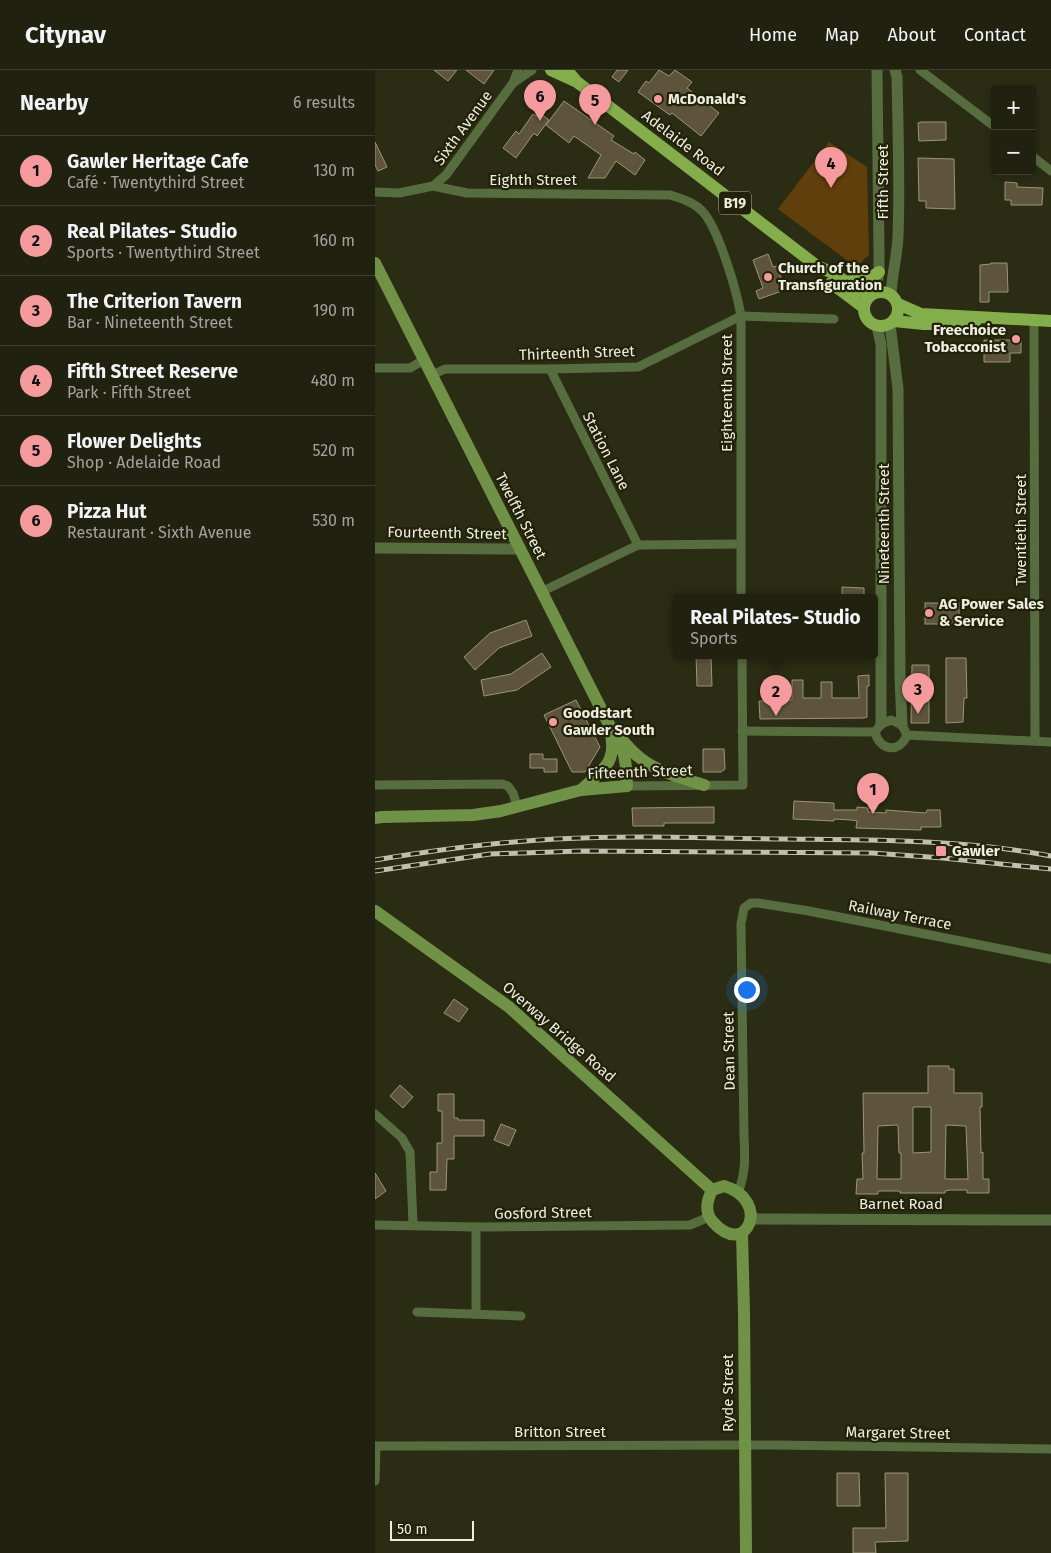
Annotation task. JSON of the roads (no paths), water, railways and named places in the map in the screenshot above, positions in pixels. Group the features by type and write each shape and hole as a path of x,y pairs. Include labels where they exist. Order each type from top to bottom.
{"main road":[{"name":"Adelaide Road","path":"551,70 577,82 817,266 831,282 863,308"},
{"name":"Adelaide Road","path":"567,70 577,82"},
{"name":"Twelfth Street","path":"375,263 624,754 627,786"},
{"name":"Adelaide Road","path":"817,266 833,273 857,290 872,293"},
{"path":"844,282 869,279 879,272"},
{"name":"B19","path":"872,293 886,292 921,314 1051,321"},
{"path":"863,308 864,303 872,293"},
{"path":"892,322 898,313 895,299"},
{"name":"B19","path":"863,308 867,319 877,326 884,326 892,322 977,324 1035,320"},
{"path":"609,727 640,758 669,774 704,785"},
{"path":"581,790 607,765 613,749 609,727"},
{"name":"Fifteenth Street","path":"517,806 581,790 627,786"},
{"path":"375,818 450,817 473,815 517,806"},
{"name":"Overway Bridge Road","path":"375,911 509,1006 712,1190"},
{"path":"724,1186 731,1188 743,1196 748,1203 751,1219 748,1228 742,1233 734,1235 726,1232 709,1217 707,1202 712,1190 724,1186"},
{"name":"Ryde Street","path":"742,1233 746,1553"}],"street":[{"name":"Sixth Avenue","path":"433,186 446,175 513,83 518,70"},
{"name":"Sixth Avenue","path":"513,83 532,70"},
{"name":"Fifth Street","path":"872,293 879,272 877,70"},
{"name":"Fifth Street","path":"895,70 897,86 899,212 892,275 895,299"},
{"path":"921,70 991,124"},
{"path":"1036,159 1051,171"},
{"name":"Eighth Street","path":"375,192 399,193 433,186 467,193 670,195 692,202"},
{"name":"Eighteenth Street","path":"692,202 704,213 716,235 737,295 741,316 741,594"},
{"name":"Thirteenth Street","path":"432,375 445,369 638,367 741,316 835,319"},
{"name":"Twentieth Street","path":"1035,320 1035,740"},
{"name":"Nineteenth Street","path":"892,322 898,389 900,677 905,730"},
{"name":"Nineteenth Street","path":"877,326 881,345 878,728"},
{"path":"375,368 409,368 424,360"},
{"name":"Station Lane","path":"550,369 639,545"},
{"path":"541,592 639,545 741,544"},
{"name":"Fourteenth Street","path":"375,548 519,549"},
{"path":"742,659 742,731 878,728 891,720 905,730 1051,742"},
{"path":"878,728 879,742 891,748 903,743 905,730"},
{"name":"Fifteenth Street","path":"627,786 743,785 742,731"},
{"path":"375,785 502,784 508,786 513,793 517,806"},
{"name":"Railway Terrace","path":"744,908 758,903 809,911 1051,959"},
{"name":"Dean Street","path":"738,1193 744,1178 745,1158 743,1136 741,924 744,908"},
{"path":"375,1114 402,1138 411,1152 413,1224"},
{"name":"Gosford Street","path":"375,1224 476,1227 690,1225 709,1217"},
{"name":"Barnet Road","path":"751,1219 1051,1220"},
{"path":"476,1227 476,1314"},
{"path":"417,1312 521,1316"},
{"path":"375,1481 376,1446"},
{"name":"Britton Street","path":"376,1446 745,1446"},
{"name":"Margaret Street","path":"745,1446 1051,1449"}],"railway":[{"path":"375,860 510,842 641,837 951,843 1018,850 1051,856"},
{"path":"375,871 490,854 581,851 872,853 1051,869"}],"place":[{"name":"McDonald's","path":"658,99"},
{"name":"Pizza Hut","path":"540,121"},
{"name":"Flower Delights","path":"595,125"},
{"name":"Fifth Street Reserve","path":"831,188"},
{"name":"Church of the Transfiguration","path":"768,277"},
{"name":"Freechoice Tobacconist","path":"1016,339"},
{"name":"AG Power Sales & Service","path":"929,613"},
{"name":"The Criterion Tavern","path":"918,714"},
{"name":"Real Pilates- Studio","path":"776,716"},
{"name":"Goodstart Gawler South","path":"553,722"},
{"name":"Gawler Heritage Cafe","path":"873,814"},
{"name":"Gawler","path":"941,851"}]}
